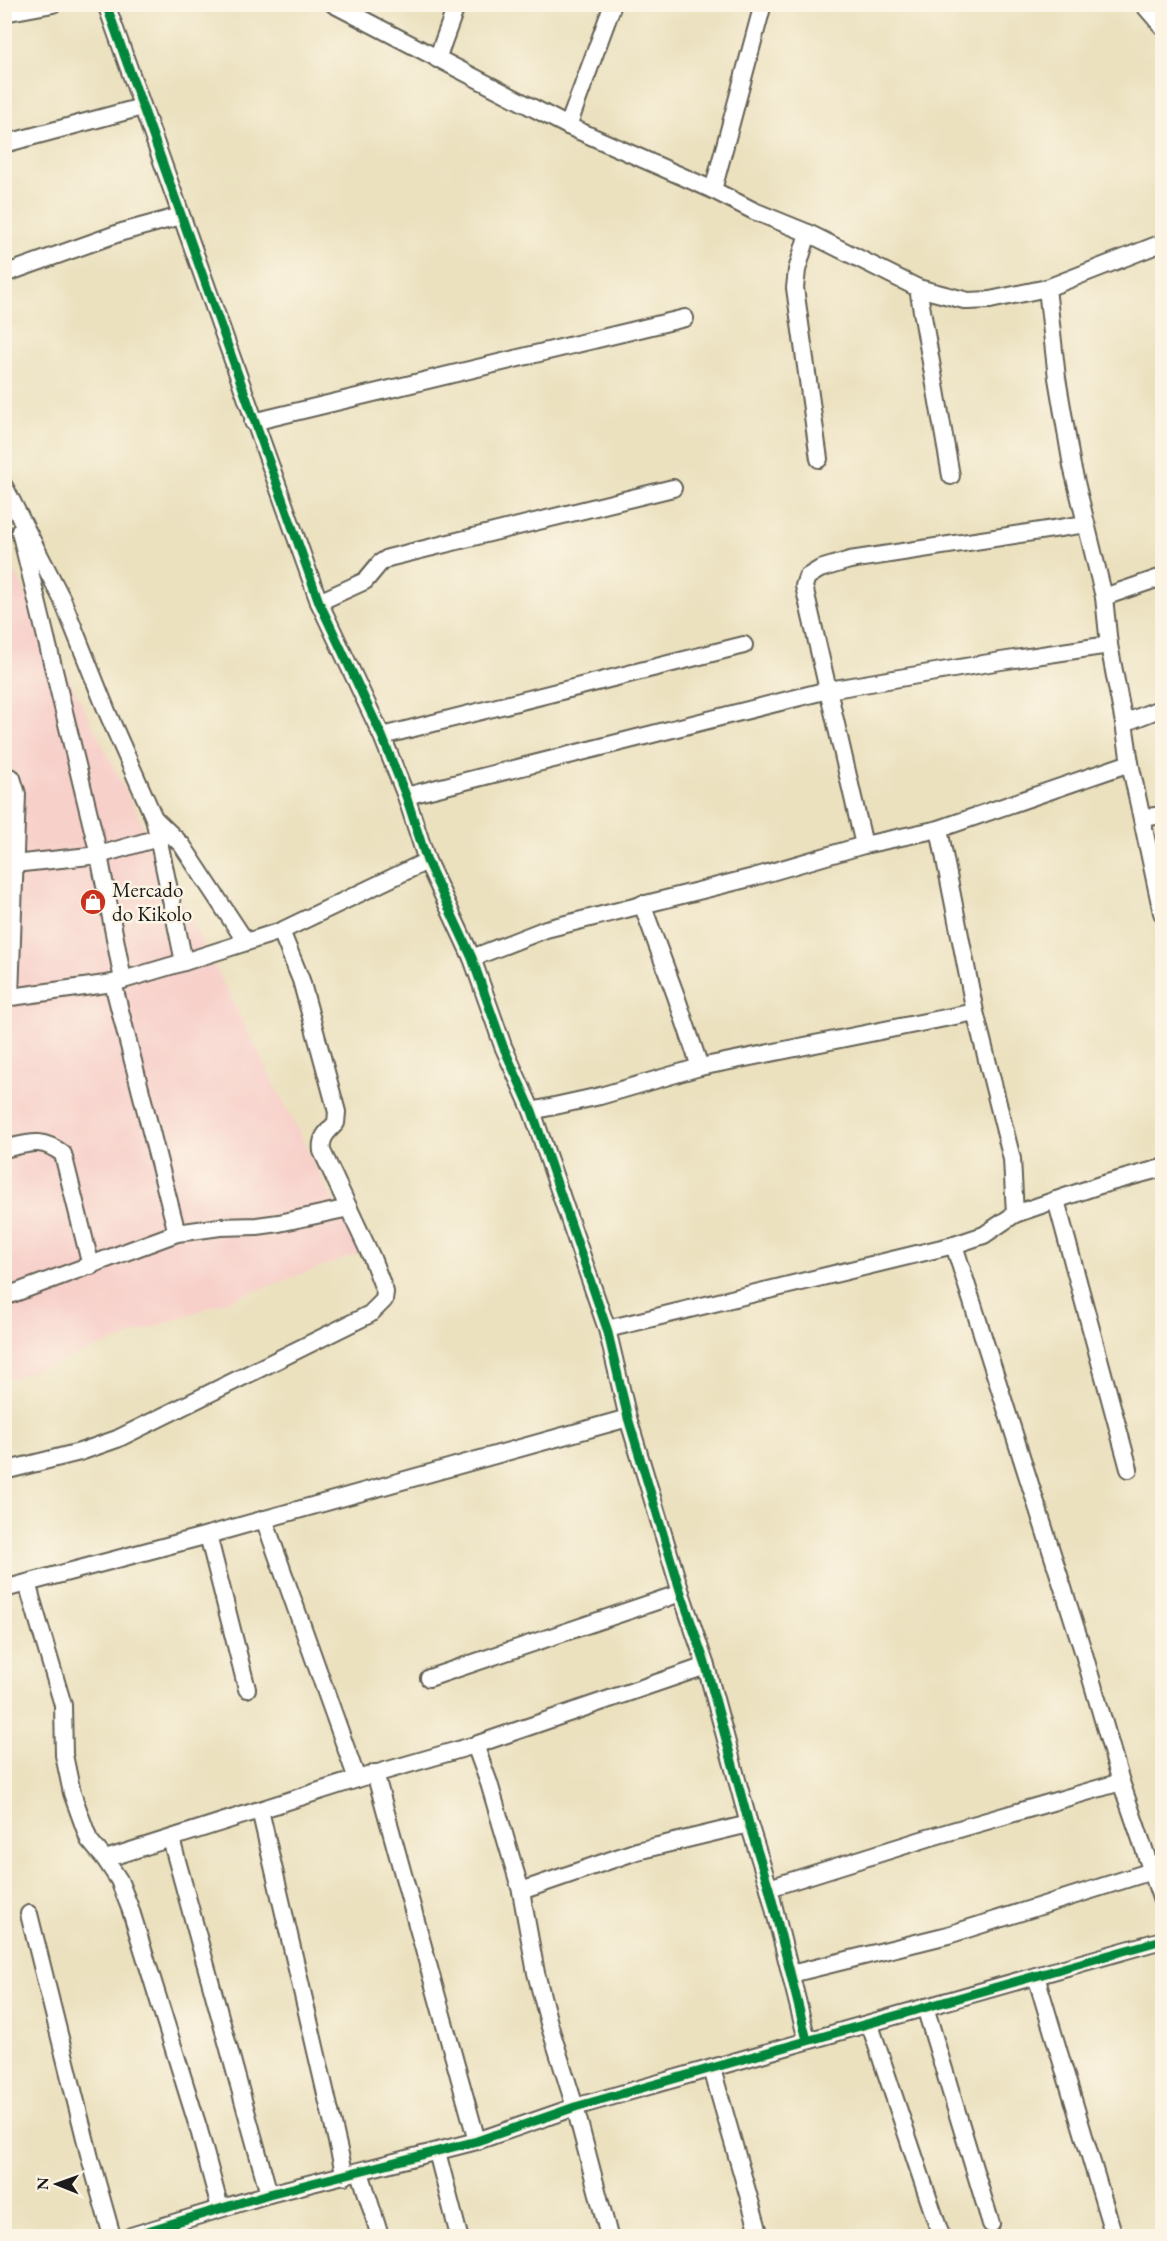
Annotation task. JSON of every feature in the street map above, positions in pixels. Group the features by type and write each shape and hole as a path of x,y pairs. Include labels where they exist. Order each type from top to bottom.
{"street":[{"path":"4,13 53,4"},
{"path":"106,4 319,602 382,736 406,796 427,861 472,958 503,1046 532,1112 607,1329 628,1418 681,1593 706,1666 769,1888 807,2040"},
{"path":"333,4 568,126 713,190 754,211 808,233 918,288 968,302 990,300 1047,288 1162,243"},
{"path":"437,59 457,4"},
{"path":"568,126 613,4"},
{"path":"713,190 763,4"},
{"path":"1143,4 1162,26"},
{"path":"4,144 142,107"},
{"path":"4,274 122,232 181,216"},
{"path":"808,233 797,270 795,288 819,459"},
{"path":"918,288 951,476"},
{"path":"1047,288 1059,389 1072,466 1104,597 1108,645 1162,914"},
{"path":"253,422 685,318"},
{"path":"4,486 62,599 108,714 154,818 184,962"},
{"path":"319,602 365,581 380,563 388,558 674,488"},
{"path":"14,507 99,855 118,981 177,1233"},
{"path":"864,845 804,586 807,576 820,569 850,560 1086,524"},
{"path":"1104,597 1162,577"},
{"path":"382,736 744,645"},
{"path":"406,796 828,690 1108,645"},
{"path":"1124,723 1162,708"},
{"path":"472,958 546,929 754,877 864,845 939,828 1130,763"},
{"path":"4,776 12,778 17,794 9,864 8,998 118,981 281,931 427,861"},
{"path":"1142,818 1162,815"},
{"path":"154,818 182,845 246,942"},
{"path":"939,828 975,1012 1012,1159 1015,1214"},
{"path":"9,864 99,855 158,838"},
{"path":"642,904 699,1067"},
{"path":"4,1471 80,1452 117,1439 370,1314 384,1300 385,1292 372,1258 322,1151 323,1137 336,1123 337,1112 301,980 281,931"},
{"path":"532,1112 600,1096 699,1067 975,1012"},
{"path":"4,1149 35,1142 51,1144 63,1154 91,1266"},
{"path":"607,1329 954,1245 984,1235 1015,1214 1100,1185 1162,1168"},
{"path":"1056,1200 1130,1469"},
{"path":"4,1297 177,1233 220,1227 279,1224 349,1208"},
{"path":"954,1245 1084,1654 1121,1782 1162,1901"},
{"path":"4,1589 208,1535 628,1418"},
{"path":"264,1519 357,1779"},
{"path":"208,1535 247,1689"},
{"path":"27,1583 63,1705 66,1771 89,1840 119,1880 130,1908 199,2130 220,2208"},
{"path":"429,1678 681,1593"},
{"path":"105,1859 375,1773 475,1744 706,1666"},
{"path":"475,1744 489,1783 520,1891 536,1973 609,2236"},
{"path":"375,1773 477,2142"},
{"path":"769,1888 928,1838 1121,1782"},
{"path":"260,1810 353,2174 380,2236"},
{"path":"520,1891 637,1851 749,1824"},
{"path":"171,1839 269,2194"},
{"path":"791,1974 948,1935 1152,1871"},
{"path":"29,1914 112,2236"},
{"path":"131,2236 269,2194 477,2142 574,2108 1162,1940"},
{"path":"1036,1976 1114,2236"},
{"path":"925,2007 991,2224"},
{"path":"870,2025 942,2236"},
{"path":"712,2069 760,2236"},
{"path":"437,2152 459,2236"}],"shaded area":[{"name":"Mercado do Kikolo","path":"4,550 360,1253 5,1381 4,1381"}],"cycle path":[{"path":"106,4 319,602 382,736 406,796 427,861 472,958 503,1046 532,1111 607,1329 628,1418 681,1593 706,1666 769,1888 807,2040"},
{"path":"131,2236 269,2194 477,2141 575,2107 1162,1940"}],"place":[{"name":"Mercado do Kikolo","path":"93,902"}]}
